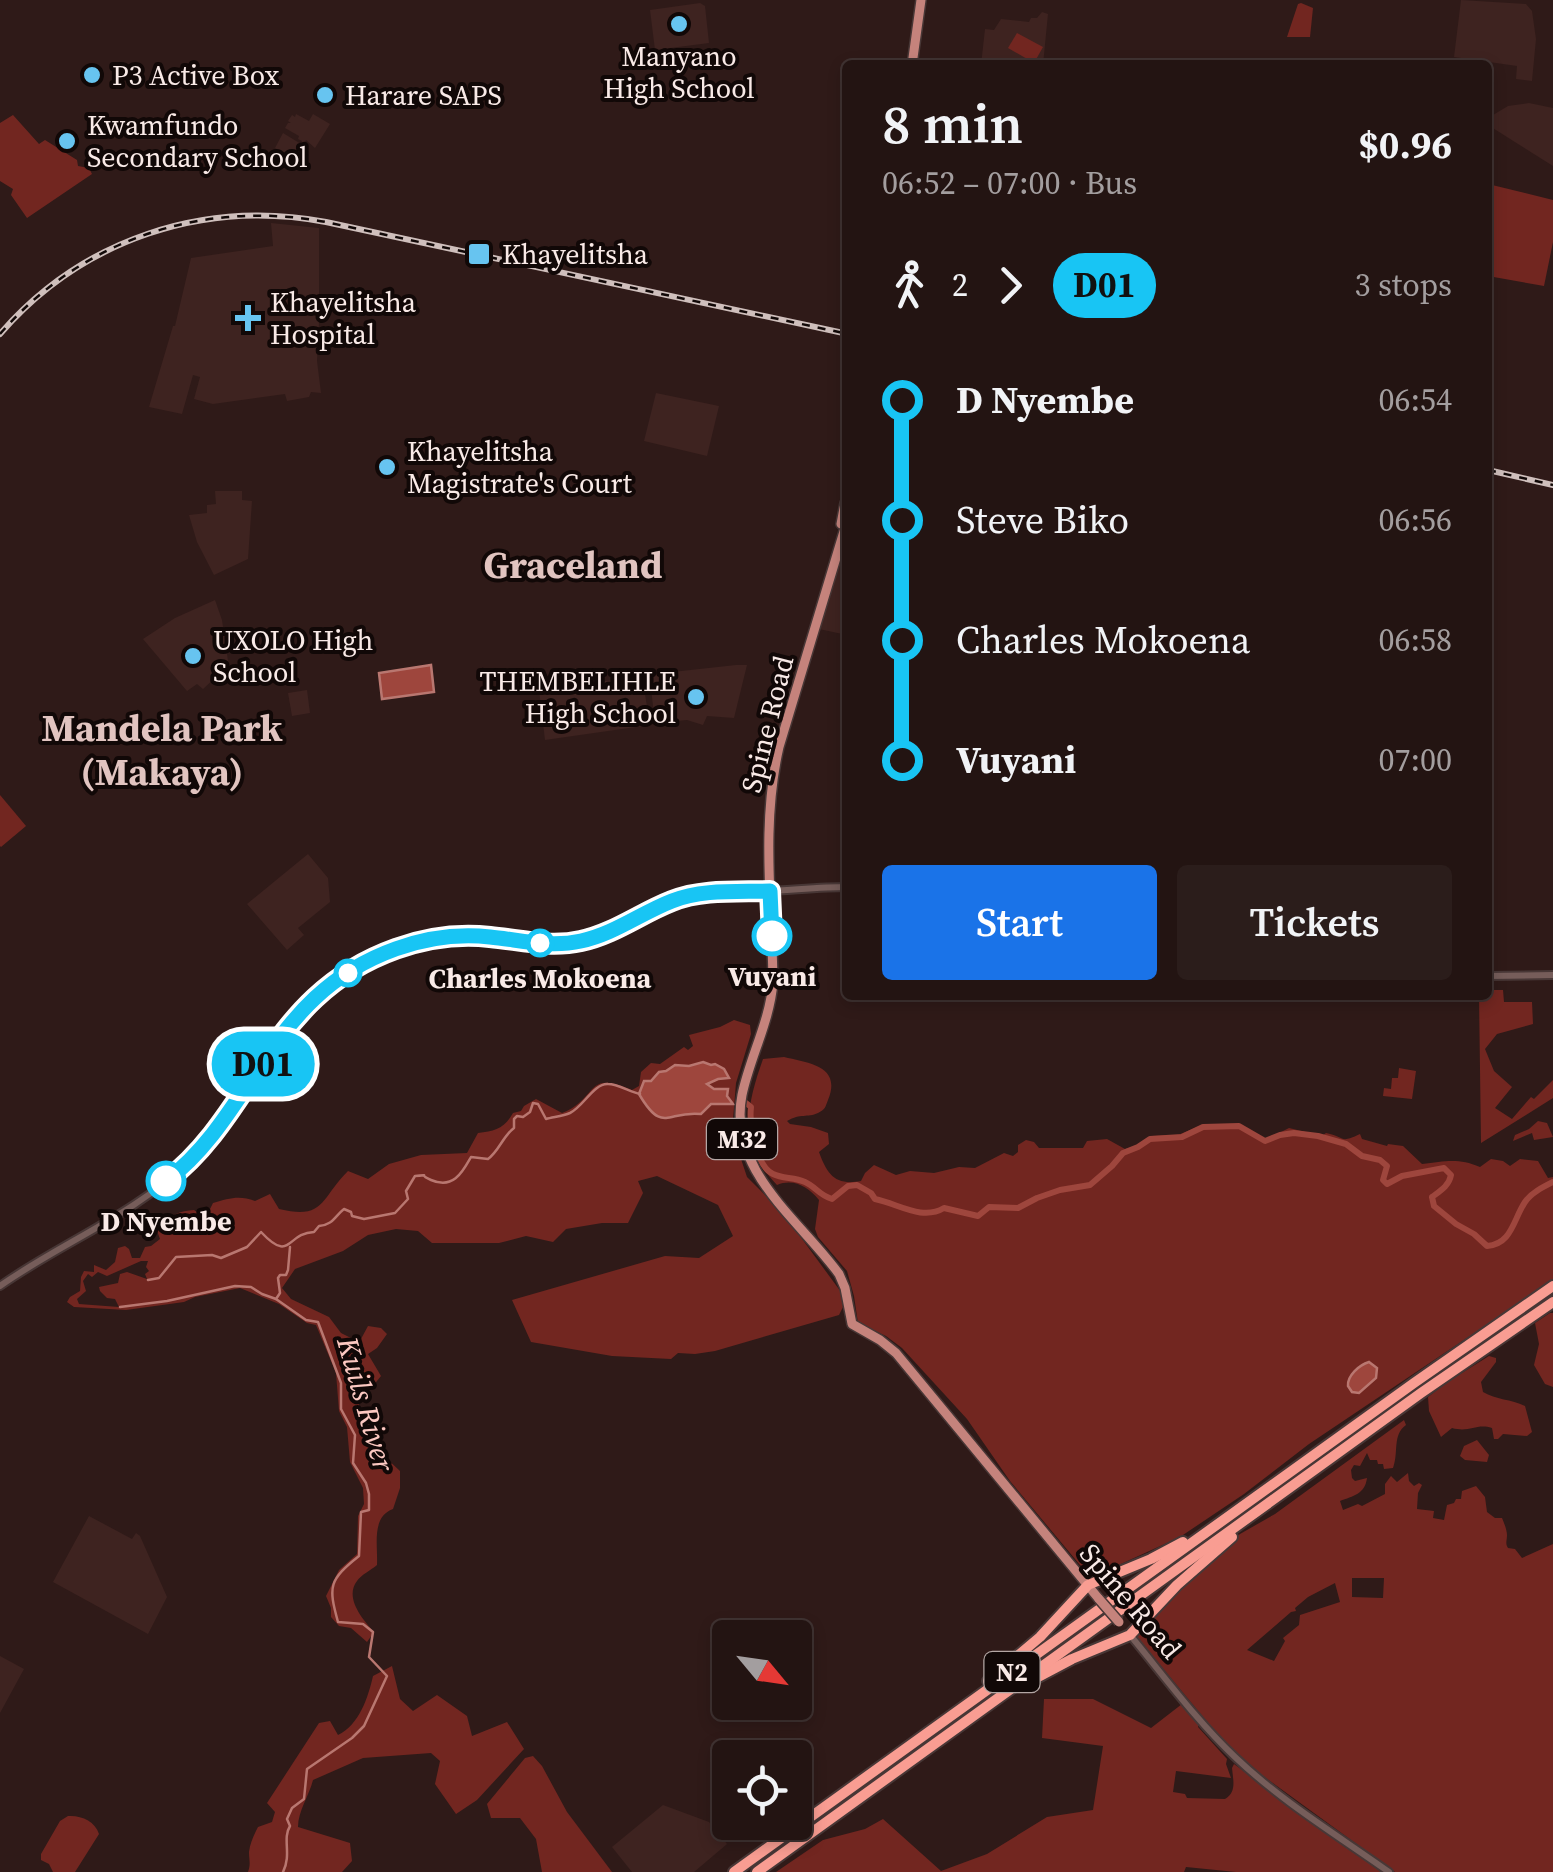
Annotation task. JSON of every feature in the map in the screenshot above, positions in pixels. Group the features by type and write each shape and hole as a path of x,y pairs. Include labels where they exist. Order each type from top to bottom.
{"highway":[{"name":"N2","path":"734,1872 1553,1286"},
{"name":"N2","path":"756,1872 1553,1302"},
{"path":"935,1728 1040,1637 1088,1585 1164,1553 1290,1472"},
{"path":"934,1744 1046,1672 1130,1635 1191,1572 1298,1482"}],"main road":[{"path":"915,60 921,0"},
{"name":"Spine Road","path":"809,648 842,518"},
{"name":"Spine Road","path":"842,538 772,782 767,835 772,991 742,1092 742,1134 747,1154 757,1174 841,1278 849,1322 896,1353 1203,1723 1272,1788 1388,1872"},
{"path":"0,1286 173,1176 222,1124 300,1014 335,982 376,957 414,944 454,937 571,943 598,937 687,896 842,887"},
{"path":"1492,976 1553,975"}],"shaded area":[{"path":"1461,0 1526,4 1532,11 1536,39 1532,81 1516,79 1517,66 1454,57"},
{"name":"Manyano High School","path":"700,3 705,6 709,43 655,50 650,10"},
{"path":"1298,4 1313,8 1310,37 1287,37"},
{"path":"1042,12 1048,14 1043,60 982,60 985,29 994,30 1001,19 1029,22"},
{"path":"1017,33 1043,47 1036,60 1008,48"},
{"path":"1529,103 1553,108 1553,166 1492,128 1493,115 1508,106"},
{"path":"296,114 309,121 313,114 330,124 315,148 306,140 299,154 294,150 290,157 275,148 283,133 301,144 299,136 285,128"},
{"path":"13,115 39,144 45,140 77,160 78,166 89,168 92,174 27,218 11,195 13,189 0,181 0,123"},
{"path":"1492,185 1553,200 1553,242 1544,286 1492,277"},
{"name":"Khayelitsha Hospital","path":"271,223 319,228 317,361 321,393 311,392 309,397 287,401 285,394 213,404 194,399 200,377 193,375 182,414 149,407 175,326 191,258 273,246"},
{"path":"656,393 719,406 707,456 644,441"},
{"path":"215,491 242,491 242,500 252,501 248,559 214,575 189,515 207,513 207,505 216,504"},
{"path":"842,554 842,634 819,629"},
{"name":"UXOLO High School","path":"215,600 230,674 217,676 203,689 197,684 187,691 143,639 175,618"},
{"path":"431,665 434,692 382,699 379,673"},
{"name":"THEMBELIHLE High School","path":"747,665 734,718 707,716 703,725 687,720 655,723 650,680 654,674"},
{"path":"642,676 650,725 545,740 539,690"},
{"path":"307,690 310,713 292,716 288,693"},
{"path":"0,795 26,826 1,847 0,846"},
{"path":"308,854 328,878 330,902 298,928 304,935 287,950 247,904"},
{"path":"1492,990 1503,990 1504,1002 1532,1002 1533,1024 1497,1034 1485,1049 1494,1071 1512,1087 1495,1108 1512,1119 1553,1080 1553,1098 1481,1143 1479,1000 1492,1000"},
{"path":"734,1020 750,1025 751,1034 736,1083 732,1132 747,1177 783,1213 841,1292 843,1307 839,1315 715,1351 678,1353 671,1359 612,1356 531,1342 512,1300 665,1256 699,1258 733,1236 718,1205 657,1176 638,1181 643,1193 628,1223 566,1229 553,1242 526,1236 499,1243 432,1243 418,1231 396,1229 368,1235 343,1251 295,1269 282,1288 291,1299 329,1317 341,1333 355,1340 361,1339 368,1326 381,1328 387,1334 368,1354 381,1376 358,1400 367,1440 400,1471 400,1488 393,1509 381,1518 377,1565 354,1588 356,1608 374,1632 367,1642 351,1628 339,1626 331,1617 326,1596 339,1570 357,1554 363,1488 350,1462 336,1373 316,1325 240,1288 184,1302 126,1310 74,1307 67,1302 80,1291 84,1271 94,1272 94,1265 106,1270 115,1262 118,1248 125,1246 132,1258 140,1258 145,1247 160,1239 156,1228 180,1212 194,1210 201,1215 219,1201 255,1201 270,1194 279,1209 305,1212 320,1205 348,1171 368,1179 389,1164 421,1155 467,1153 478,1133 498,1128 536,1099 562,1113 599,1084 617,1084 632,1090 639,1086 641,1072 651,1063 660,1064 684,1047 688,1050 693,1046 689,1035","holes":["711,1065 714,1082 706,1083 731,1105 711,1104 701,1114 671,1116 651,1081 666,1071","148,1261 147,1279 127,1272 120,1274 118,1283 99,1287 119,1307 79,1304 77,1299 86,1291 83,1281 88,1274 92,1277 98,1272 107,1276"]},
{"path":"784,1057 821,1068 831,1080 824,1109 787,1121 828,1133 829,1144 819,1152 833,1177 845,1182 861,1181 874,1165 896,1175 975,1168 1004,1153 1013,1156 1018,1145 1026,1140 1039,1148 1083,1148 1087,1141 1107,1139 1125,1149 1150,1136 1178,1135 1202,1125 1241,1125 1265,1140 1289,1128 1345,1139 1360,1134 1362,1139 1387,1146 1403,1146 1422,1164 1459,1161 1480,1167 1491,1159 1510,1166 1520,1159 1538,1161 1548,1178 1553,1177 1553,1280 1309,1444 1180,1537 1099,1574 1080,1565 1010,1481 967,1419 902,1348 858,1323 847,1271 815,1229 819,1200 800,1185 777,1185 756,1155 751,1140 750,1109 763,1059"},
{"path":"703,1062 724,1069 729,1078 707,1084 714,1089 728,1089 727,1096 733,1104 711,1104 701,1114 666,1118 654,1114 639,1094 644,1081 651,1081 659,1072 675,1065"},
{"path":"1399,1068 1416,1071 1412,1099 1383,1096 1384,1088 1391,1089 1392,1078 1398,1078"},
{"path":"1538,1121 1547,1123 1553,1137 1534,1140 1532,1133 1513,1141 1515,1135"},
{"path":"1550,1313 1553,1387 1545,1384 1534,1365 1539,1344 1535,1323"},
{"path":"1489,1356 1496,1358 1496,1362 1481,1382 1483,1392 1525,1406 1532,1432 1527,1436 1503,1434 1494,1439 1492,1428 1452,1428 1441,1437 1429,1411 1428,1397"},
{"path":"1369,1362 1377,1368 1376,1378 1359,1393 1352,1392 1349,1378"},
{"path":"1404,1420 1406,1425 1397,1439 1393,1468 1384,1469 1377,1460 1370,1460 1367,1453 1360,1466 1354,1465 1351,1470 1355,1481 1367,1478 1364,1488 1340,1501 1343,1510 1362,1506 1385,1494 1385,1484 1391,1476 1397,1482 1408,1473 1414,1486 1422,1485 1417,1509 1434,1511 1433,1518 1444,1520 1447,1505 1461,1499 1462,1491 1476,1486 1485,1497 1487,1512 1502,1518 1508,1548 1515,1549 1522,1558 1553,1544 1553,1872 1395,1872 1252,1768 1223,1741 1136,1636 1175,1590 1240,1534 1275,1514","holes":["1352,1578 1384,1578 1383,1598 1352,1597","1335,1583 1340,1602 1300,1615 1299,1625 1283,1638 1274,1661 1247,1650 1308,1597"]},
{"path":"1477,1440 1489,1455 1487,1462 1460,1456 1464,1446"},
{"path":"89,1516 132,1539 136,1533 140,1536 167,1597 148,1634 53,1582"},
{"path":"0,1656 24,1669 0,1713"},
{"path":"392,1666 400,1699 413,1711 437,1695 467,1716 472,1736 507,1722 524,1749 477,1800 456,1814 435,1784 440,1761 431,1753 363,1758 313,1780 298,1827 350,1843 352,1861 342,1872 248,1872 250,1849 258,1827 272,1822 275,1812 267,1803 319,1723 330,1721 338,1735 352,1725 362,1710 373,1676"},
{"path":"1044,1699 1093,1699 1151,1728 1182,1704 1227,1759 1231,1778 1176,1771 1173,1792 1187,1798 1225,1799 1233,1789 1234,1764 1382,1872 1236,1872 1186,1867 1184,1872 776,1872 823,1840 865,1829 883,1819 941,1871 987,1854 1047,1817 1093,1810 1103,1746 1042,1738"},
{"path":"533,1756 567,1812 612,1872 542,1872 536,1839 520,1818 491,1818 487,1804 525,1758"},
{"path":"663,1805 709,1822 712,1840 724,1840 727,1844 694,1872 632,1872 612,1847"},
{"path":"68,1816 87,1820 99,1834 75,1872 53,1872 41,1860 41,1854 60,1821"}],"waterway":[{"name":"Kuils River","path":"148,1280 159,1278 176,1257 221,1258 247,1247 261,1232 278,1246 284,1246 331,1222 344,1209 364,1219 395,1213 408,1199 406,1191 415,1176 446,1183 457,1178 471,1157 488,1159 514,1128 514,1119 530,1112 533,1103 538,1104 546,1119 570,1113 603,1085 616,1085 640,1094"},
{"name":"Kuils River","path":"746,1103 751,1107 758,1154 773,1174 805,1182 832,1199 848,1186 857,1185 875,1199 927,1213 944,1208 978,1216 989,1207 1018,1208 1060,1190 1090,1185 1123,1153 1150,1139 1182,1137 1203,1127 1239,1126 1265,1141 1294,1133 1346,1144 1362,1156 1387,1166 1383,1180 1387,1184 1402,1176 1444,1168 1451,1175 1432,1197 1434,1206 1487,1246 1502,1241 1528,1199 1553,1182"},
{"name":"Kuils River","path":"276,1299 280,1293 278,1278 288,1270 290,1247"},
{"name":"Kuils River","path":"120,1307 235,1286 251,1287 306,1320 318,1322 341,1383 341,1409 355,1435 353,1463 366,1483 369,1510 361,1512 359,1556 337,1578 333,1600 338,1622 363,1624 373,1632 369,1657 387,1676 364,1726 307,1769 304,1799 292,1808 287,1819 290,1826 283,1872"}],"railway":[{"path":"0,334 68,273 107,251 191,222 235,216 326,222 842,333"},
{"path":"1492,471 1553,485"}],"bus line":[{"name":"D01","path":"166,1181 222,1124 308,1005 343,976 384,953 428,940 465,936 571,943 598,937 665,904 700,894 770,891 772,936"}],"place":[{"name":"Manyano High School","path":"679,24"},
{"name":"P3 Active Box","path":"92,75"},
{"name":"Harare SAPS","path":"325,95"},
{"name":"Kwamfundo Secondary School","path":"67,141"},
{"name":"Khayelitsha","path":"479,254"},
{"name":"Khayelitsha Hospital","path":"248,318"},
{"name":"Khayelitsha Magistrate's Court","path":"387,467"},
{"name":"UXOLO High School","path":"193,656"},
{"name":"THEMBELIHLE High School","path":"696,697"},
{"name":"Vuyani","path":"772,936"},
{"name":"Charles Mokoena","path":"540,943"},
{"name":"D Nyembe","path":"166,1181"}],"district":[{"name":"Graceland","path":"573,565"},
{"name":"Mandela Park (Makaya)","path":"162,750"}]}
